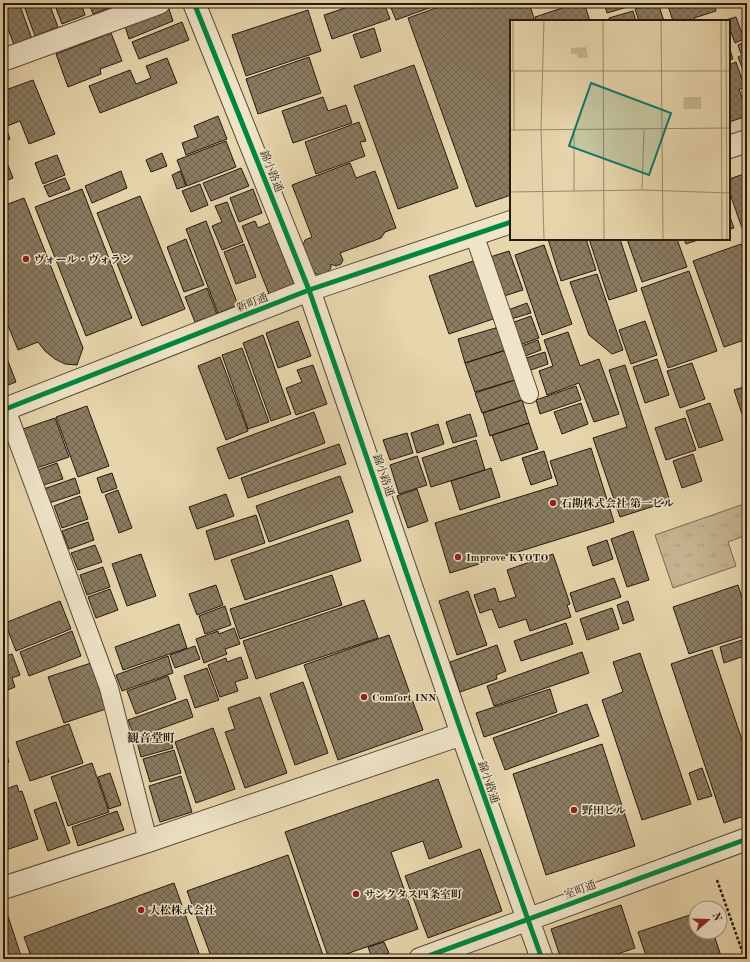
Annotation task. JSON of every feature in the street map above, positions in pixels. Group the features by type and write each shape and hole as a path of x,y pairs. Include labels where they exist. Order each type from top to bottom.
{"street":[{"path":"3,60 159,3"},
{"name":"錦小路通","path":"194,3 309,290 462,734 542,959"},
{"path":"730,147 747,141"},
{"name":"新町通","path":"4,409 309,290 510,222"},
{"path":"3,888 148,841 462,734"},
{"name":"室町通","path":"420,959 747,839"}],"lane":[{"path":"474,234 529,394"},
{"path":"4,409 109,688 148,841"}],"path":[{"path":"708,853 745,959"}],"green space":[{"path":"747,503 747,535 728,542 736,566 673,588 655,535"}],"building":[{"path":"3,3 19,3 32,39 14,45 3,14"},
{"path":"23,3 49,3 58,27 35,36"},
{"path":"54,3 81,3 85,15 62,24"},
{"path":"89,3 122,3 93,14"},
{"path":"360,3 384,3 390,19 332,39 324,15"},
{"path":"389,3 443,3 396,20"},
{"path":"450,3 529,3 535,20 510,20 510,195 476,207 408,18"},
{"path":"577,3 584,3 590,20 536,20 535,17"},
{"path":"604,3 641,3 607,13"},
{"path":"658,3 664,20 639,20 635,9"},
{"path":"667,3 714,3 716,11 694,18 695,20 673,20"},
{"path":"169,9 173,21 129,39 125,26"},
{"path":"308,10 321,51 246,76 232,35"},
{"path":"633,11 636,20 609,20 609,18"},
{"path":"736,17 744,39 735,43 730,30 730,20 726,20"},
{"path":"182,22 189,40 139,59 132,42"},
{"path":"374,28 381,51 361,58 353,35"},
{"path":"111,33 122,61 100,69 101,74 68,87 56,54"},
{"path":"747,41 747,52 741,54 738,45"},
{"path":"730,50 733,59 730,60"},
{"path":"747,53 747,81 738,57"},
{"path":"309,57 321,93 258,114 246,79"},
{"path":"167,58 177,83 100,113 89,86 130,70 136,84 151,78 146,66"},
{"path":"736,62 745,88 739,89 747,116 730,122 730,65"},
{"path":"414,65 458,188 398,209 354,86"},
{"path":"33,80 55,134 29,144 20,121 7,126 3,115 3,91"},
{"path":"323,97 328,111 346,105 352,123 293,143 282,111"},
{"path":"218,116 227,139 186,155 182,143 198,137 194,126"},
{"path":"3,120 10,139 3,142"},
{"path":"359,122 366,141 360,142 365,156 316,174 305,142"},
{"path":"226,141 236,167 187,186 177,160"},
{"path":"162,153 167,166 151,172 146,160"},
{"path":"3,155 13,178 3,182"},
{"path":"57,155 65,175 43,184 35,163"},
{"path":"350,163 356,178 375,171 396,228 385,232 381,238 340,253 343,260 341,264 336,266 331,264 331,268 327,273 319,275 313,272 303,245 305,240 312,237 292,185"},
{"path":"241,168 249,186 211,201 203,183"},
{"path":"121,171 127,188 92,203 85,186"},
{"path":"180,171 186,186 177,189 172,175"},
{"path":"747,173 747,242 730,194 730,179"},
{"path":"65,178 70,189 49,197 44,186"},
{"path":"200,184 208,205 191,212 182,191"},
{"path":"82,189 132,318 86,336 35,207"},
{"path":"253,189 262,213 239,222 230,198"},
{"path":"140,196 185,309 142,326 97,213"},
{"name":"ヴォール・ヴォラン","path":"24,198 83,348 77,365 65,364 55,359 45,351 38,342 18,350 3,313 3,206"},
{"path":"227,202 243,242 222,250 212,226 222,222 215,206"},
{"path":"730,217 734,228 730,229"},
{"path":"206,221 238,305 218,313 186,229"},
{"path":"255,221 258,228 270,223 294,284 269,294 242,226"},
{"path":"186,239 204,285 184,292 167,247"},
{"path":"548,240 586,240 596,270 561,281"},
{"path":"589,240 620,240 637,291 609,300"},
{"path":"627,240 677,240 687,267 642,282"},
{"path":"684,240 698,240 686,244"},
{"path":"244,244 256,277 236,284 224,252"},
{"path":"741,244 747,261 747,339 724,347 693,261"},
{"path":"544,245 572,324 542,335 515,255"},
{"path":"509,251 523,290 501,297 487,258"},
{"path":"479,259 499,317 449,334 429,276"},
{"path":"689,271 717,351 668,368 641,288"},
{"path":"597,274 623,350 612,354 589,335 570,282"},
{"path":"207,288 217,314 195,322 185,297"},
{"path":"527,303 531,313 511,319 508,310"},
{"path":"531,316 539,338 514,347 506,325"},
{"path":"298,321 311,356 278,368 266,333"},
{"path":"645,321 657,355 631,364 619,330"},
{"path":"499,327 506,350 465,363 458,339"},
{"path":"568,332 580,366 599,359 619,414 594,422 579,383 547,395 539,371 553,366 544,340"},
{"path":"263,335 291,414 271,421 243,343"},
{"path":"538,340 541,350 520,358 516,348"},
{"path":"3,348 16,382 3,387"},
{"path":"242,348 269,422 248,429 222,355"},
{"path":"506,350 515,380 475,392 465,363"},
{"path":"545,352 548,364 531,370 526,358"},
{"path":"220,357 248,431 226,440 198,366"},
{"path":"657,359 669,395 645,403 633,367"},
{"path":"692,363 705,399 680,408 667,371"},
{"path":"313,365 327,404 296,415 286,388 302,382 297,370"},
{"path":"625,365 670,501 620,517 593,438 627,427 609,370"},
{"path":"515,380 522,400 482,413 475,393"},
{"path":"576,386 581,400 540,414 536,400"},
{"path":"747,386 747,429 734,390"},
{"path":"522,400 529,423 490,436 483,413"},
{"path":"581,403 588,424 562,434 554,412"},
{"path":"710,403 723,440 699,448 686,411"},
{"path":"87,406 109,466 78,477 56,417"},
{"path":"314,412 325,443 229,479 217,448"},
{"path":"470,414 477,436 453,443 446,422"},
{"path":"55,418 69,457 34,469 20,430"},
{"path":"685,418 696,450 666,460 655,428"},
{"path":"529,423 538,449 501,461 492,435"},
{"path":"438,424 444,444 417,453 411,433"},
{"path":"407,433 413,453 390,460 383,440"},
{"path":"476,440 485,470 431,487 422,458"},
{"path":"339,444 346,464 248,498 241,478"},
{"name":"石勘株式会社 第一ビル","path":"591,448 614,522 450,573 435,523 558,485 550,461"},
{"path":"544,451 552,478 531,485 522,458"},
{"path":"693,454 702,481 682,488 673,461"},
{"path":"417,456 427,485 399,494 390,465"},
{"path":"57,463 63,479 40,486 35,471"},
{"path":"491,468 500,497 460,510 451,481"},
{"path":"112,473 117,488 102,493 97,478"},
{"path":"340,476 353,512 269,542 256,506"},
{"path":"75,478 80,493 46,504 41,490"},
{"path":"417,489 428,521 408,528 397,496"},
{"path":"118,490 132,528 119,533 105,495"},
{"path":"226,494 234,516 197,529 189,507"},
{"path":"80,496 88,519 62,528 54,506"},
{"path":"256,515 265,543 215,560 206,531"},
{"path":"348,520 361,561 245,600 231,560"},
{"path":"88,522 94,540 69,549 62,531"},
{"path":"633,531 649,580 627,587 611,539"},
{"path":"607,540 613,559 593,566 587,547"},
{"path":"95,545 102,562 78,570 71,553"},
{"path":"141,554 156,596 127,606 112,564"},
{"path":"553,554 570,604 567,605 571,617 530,631 526,619 499,628 492,609 480,613 474,595 495,588 499,602 516,597 507,570"},
{"path":"103,567 110,587 87,595 80,575"},
{"path":"332,575 342,605 240,639 230,609"},
{"path":"614,578 621,597 576,612 570,593"},
{"path":"216,585 223,605 197,615 189,594"},
{"path":"738,585 747,613 747,635 689,654 673,607"},
{"path":"110,589 118,610 96,618 88,597"},
{"path":"468,591 487,645 457,655 439,601"},
{"path":"364,600 378,638 256,679 243,641"},
{"path":"60,601 71,629 16,651 5,623"},
{"path":"628,601 634,620 623,624 617,605"},
{"path":"225,606 231,625 205,634 199,616"},
{"path":"612,608 619,629 587,640 580,619"},
{"path":"566,623 573,644 521,661 514,641"},
{"path":"179,624 187,648 123,670 115,647"},
{"path":"234,628 240,644 225,649 227,654 204,663 196,639 218,631 219,634"},
{"path":"72,631 81,656 29,676 20,652"},
{"name":"Comfort INN","path":"389,635 423,730 338,760 304,665"},
{"path":"742,640 747,655 724,663 720,647"},
{"path":"3,641 8,653 3,655"},
{"path":"497,645 506,671 496,675 497,679 460,692 450,662"},
{"path":"195,646 200,659 175,668 170,655"},
{"path":"712,650 747,755 747,815 724,823 671,664"},
{"path":"582,652 589,673 494,706 487,686"},
{"path":"640,653 691,804 642,820 602,700 623,692 613,662"},
{"path":"12,654 20,675 12,678 15,687 3,692 3,657"},
{"path":"168,656 173,673 122,691 116,675"},
{"path":"241,657 248,678 235,682 238,691 220,697 208,665 226,658 227,662"},
{"path":"91,663 106,709 64,723 48,677"},
{"path":"207,668 219,700 195,708 184,676"},
{"path":"168,676 176,699 136,714 127,691"},
{"path":"303,682 328,753 295,765 270,694"},
{"path":"550,689 557,712 484,737 476,713"},
{"path":"260,697 287,773 245,788 225,732 235,729 228,708"},
{"path":"187,699 193,717 135,738 128,720"},
{"path":"587,704 599,736 505,770 493,738"},
{"path":"69,724 83,763 30,781 16,742"},
{"path":"213,728 235,789 196,803 175,742"},
{"path":"168,733 173,748 141,757 137,742"},
{"path":"3,744 9,762 3,765"},
{"name":"野田ビル","path":"602,744 635,846 546,875 513,774"},
{"path":"174,750 181,773 150,782 143,759"},
{"path":"92,763 109,812 68,826 51,777"},
{"path":"702,768 712,796 698,800 689,773"},
{"path":"110,773 121,805 109,809 98,777"},
{"path":"181,776 192,812 160,822 149,786"},
{"name":"サンクタス四条室町","path":"438,779 462,847 429,859 423,841 391,852 418,929 329,959 285,832"},
{"path":"17,785 19,792 22,791 38,839 3,851 3,790"},
{"path":"56,802 70,843 48,851 34,810"},
{"path":"117,811 124,830 78,846 72,827"},
{"path":"480,849 502,911 428,938 405,876"},
{"path":"288,855 324,958 212,959 187,891"},
{"name":"大松株式会社","path":"174,883 201,959 32,959 24,937"},
{"path":"4,904 22,959 3,959"},
{"path":"621,905 635,948 603,959 561,959 551,929"},
{"path":"688,916 688,940 716,940 722,959 647,959 638,932"},
{"path":"384,942 389,953 372,958 368,947"}],"cycle path":[{"path":"194,3 309,290 462,734 542,959"},
{"path":"3,410 309,290 510,222"},
{"path":"420,959 747,839"}],"place":[{"name":"ヴォール・ヴォラン","path":"26,259"},
{"name":"石勘株式会社 第一ビル","path":"553,503"},
{"name":"Improve KYOTO","path":"458,557"},
{"name":"Comfort INN","path":"364,697"},
{"name":"野田ビル","path":"574,810"},
{"name":"サンクタス四条室町","path":"356,894"},
{"name":"大松株式会社","path":"141,910"}],"district":[{"name":"観音堂町","path":"151,738"}]}
